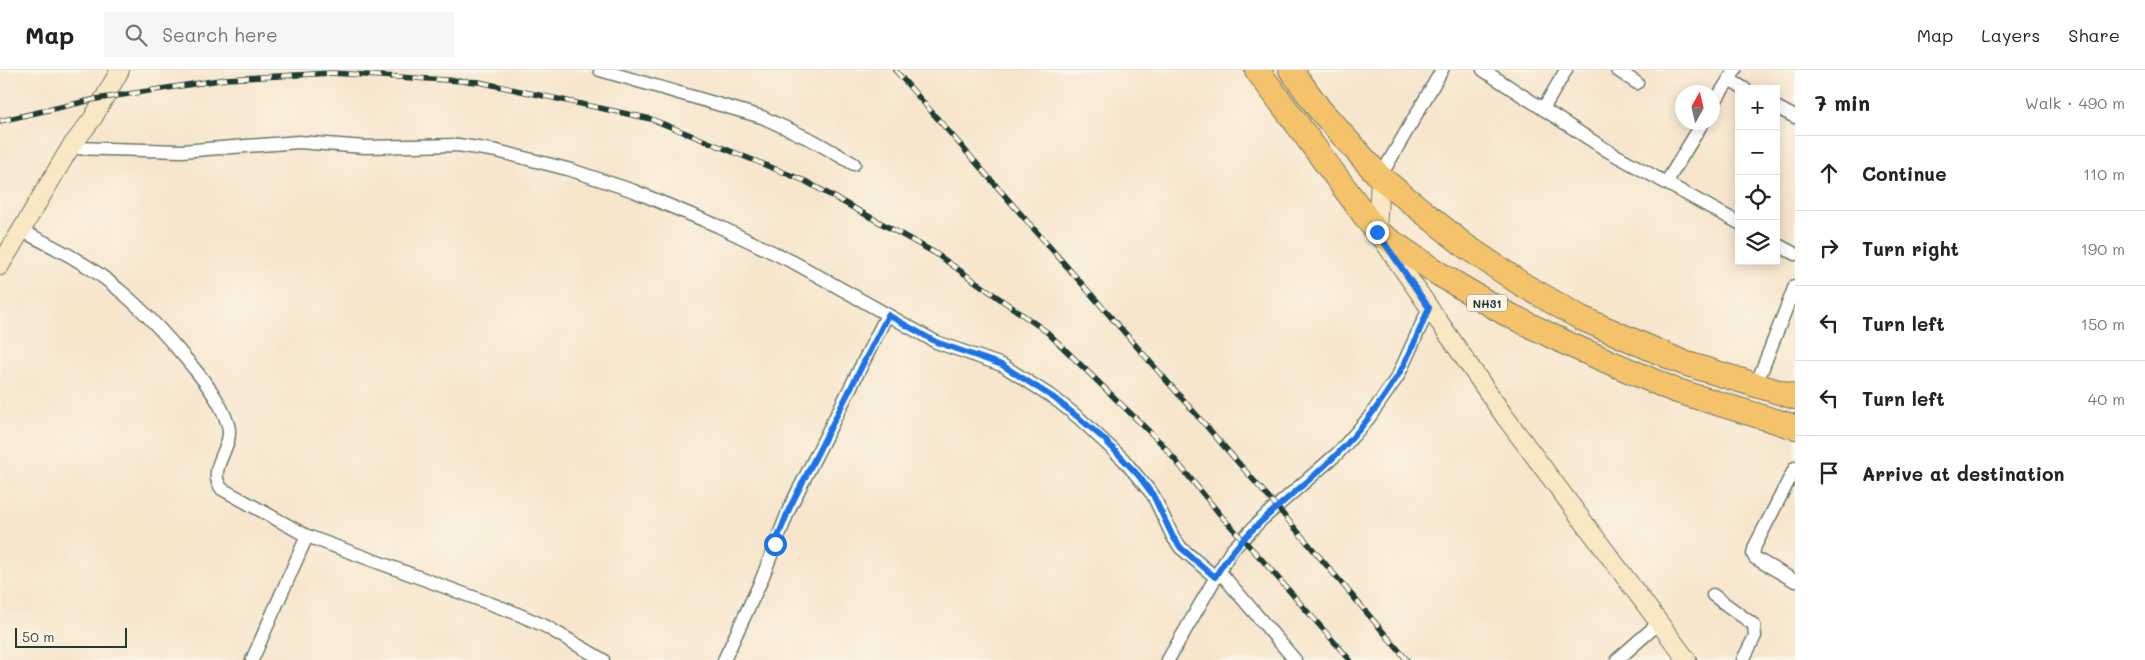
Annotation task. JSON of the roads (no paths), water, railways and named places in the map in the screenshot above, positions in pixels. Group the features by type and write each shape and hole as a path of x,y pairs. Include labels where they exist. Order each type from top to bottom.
{"highway":[{"name":"NH31","path":"1257,70 1377,232 1439,274 1505,313 1568,344 1674,390 1795,427"},
{"name":"NH31","path":"1291,70 1320,110 1380,177 1464,245 1523,285 1581,318 1684,363 1795,397"}],"main road":[{"path":"0,266 70,148 93,118 120,70"},
{"path":"1380,177 1377,232 1505,417 1687,660"}],"street":[{"path":"600,70 762,117 814,141 854,164"},
{"path":"1380,177 1442,70"},
{"path":"1483,70 1608,151 1735,221"},
{"path":"1544,109 1566,70"},
{"path":"1617,70 1637,83"},
{"path":"1720,94 1732,75 1741,85"},
{"path":"1780,109 1795,117"},
{"path":"1666,183 1698,130"},
{"path":"70,148 182,151 299,142 365,147 458,145 497,151 571,170 616,185 718,226 795,263 942,344 1002,365 1054,398 1104,439 1138,475 1153,495 1173,537 1181,548 1217,574 1294,660"},
{"path":"20,230 52,246 118,288 163,331 202,377 229,426 228,441 217,471 218,484 222,489 307,536 513,612 553,630 603,660"},
{"path":"1780,246 1795,254"},
{"path":"1756,385 1795,286"},
{"path":"1168,660 1231,551 1260,521 1338,453 1368,419 1398,376 1429,308"},
{"path":"724,660 761,581 790,507 888,315"},
{"path":"1795,468 1754,546 1752,554 1755,558 1795,582"},
{"path":"252,660 307,536"},
{"path":"1713,595 1754,625 1755,636 1743,660"},
{"path":"1617,660 1659,623"}],"railway":[{"path":"895,70 1277,507 1407,660"},
{"path":"0,121 96,99 226,79 332,73 479,82 651,119 805,181 935,253 1047,332 1162,444 1223,518 1350,660"}]}
